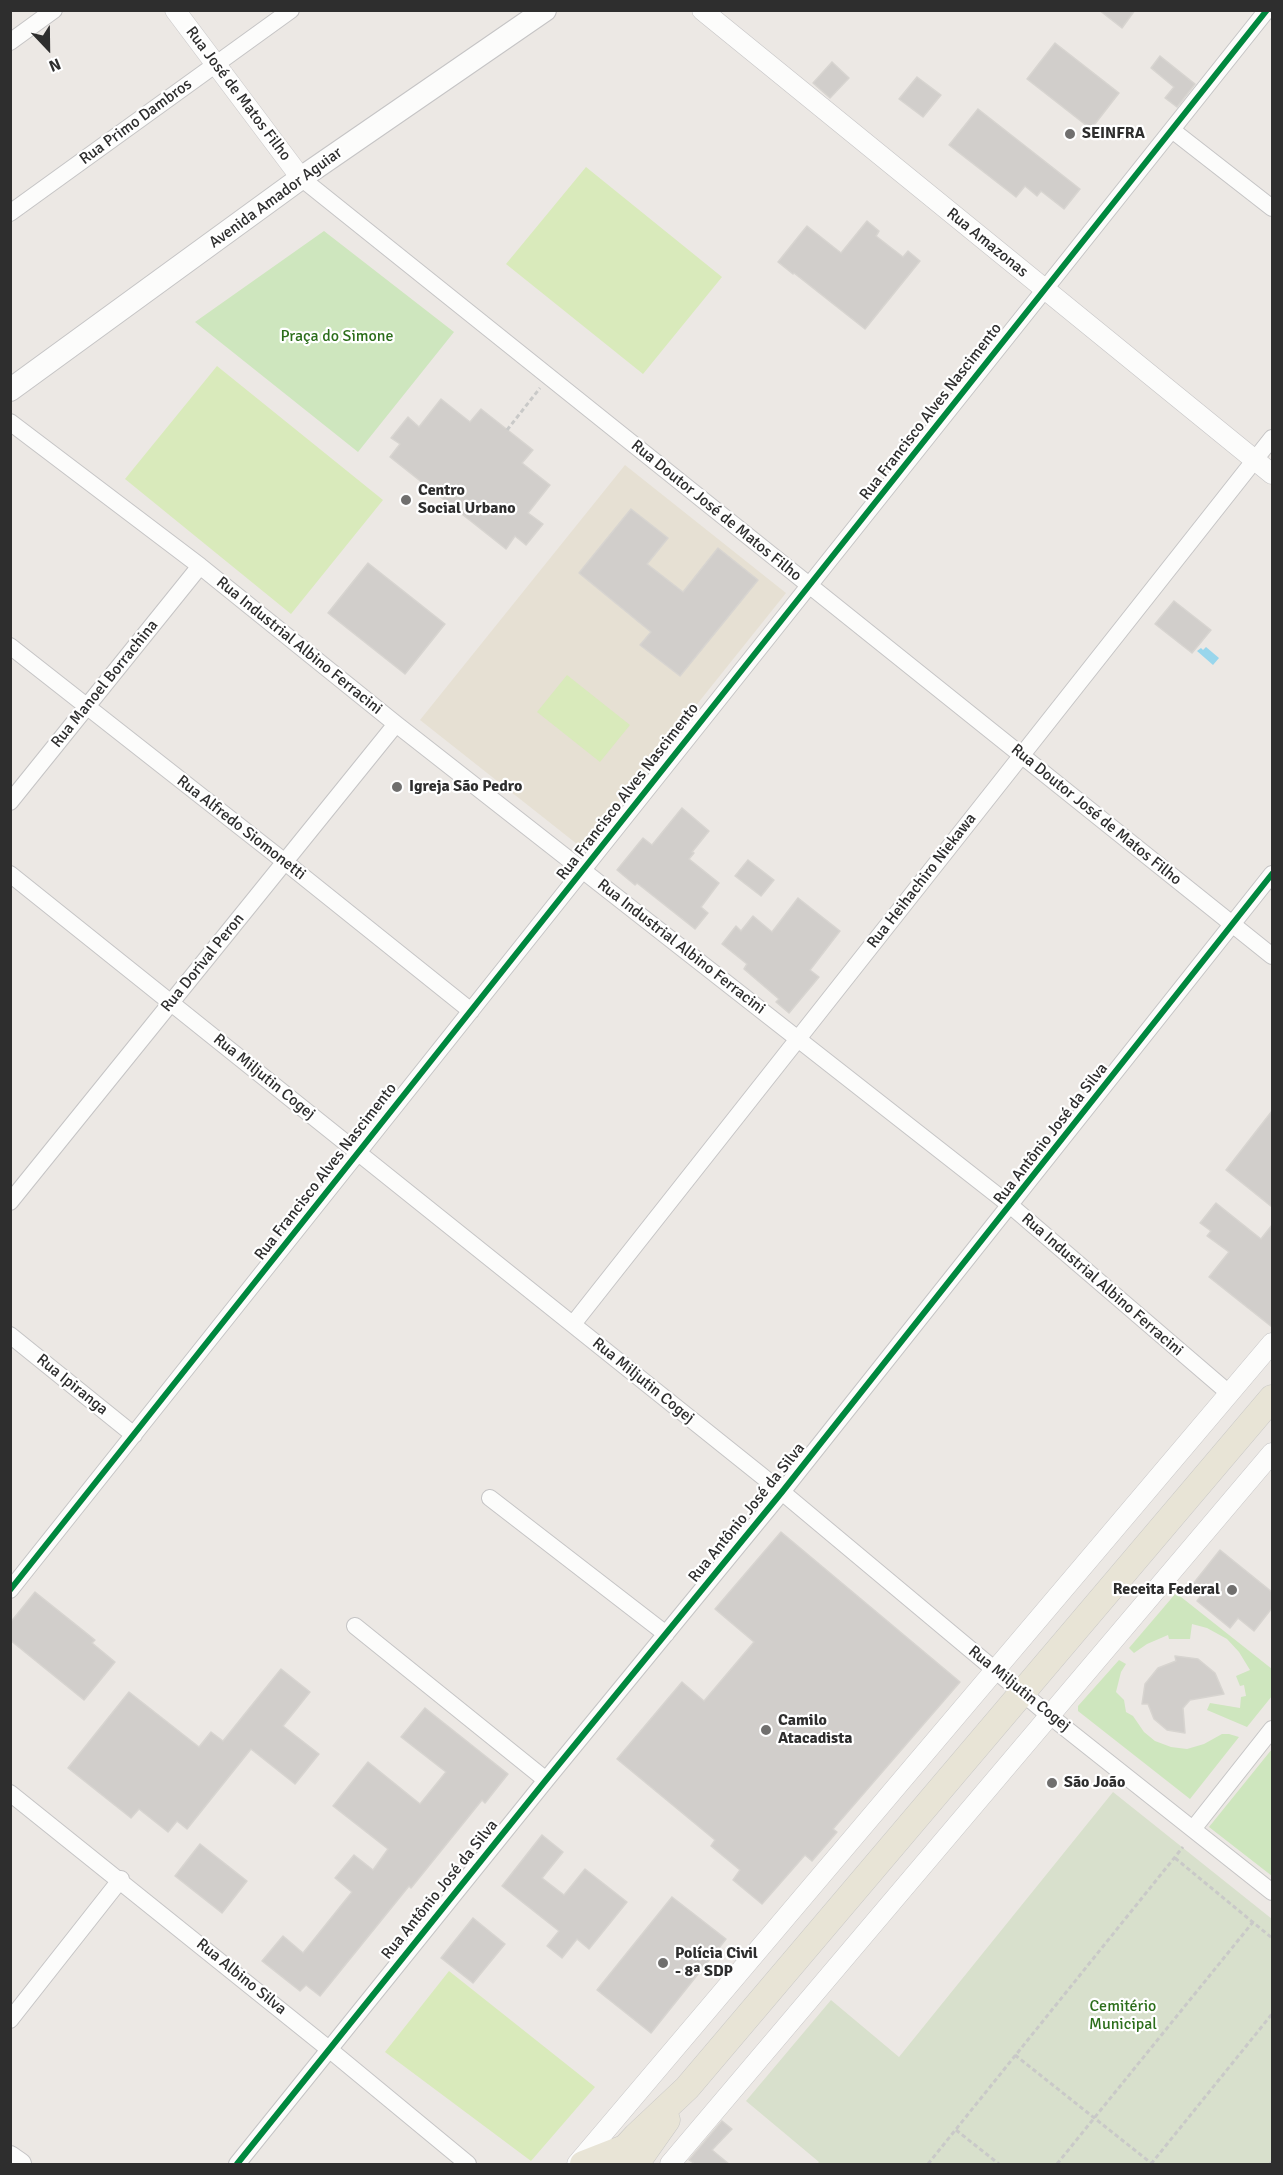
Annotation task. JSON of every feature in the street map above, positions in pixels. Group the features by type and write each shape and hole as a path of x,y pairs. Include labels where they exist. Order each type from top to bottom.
{"main road":[{"name":"Avenida Amador Aguiar","path":"10,390 301,178 545,10"},
{"path":"583,2164 624,2159 646,2153 687,2088 1272,1398"},
{"path":"10,2157 20,2164"}],"street":[{"path":"10,42 54,10"},
{"name":"Rua José de Matos Filho","path":"175,10 301,178"},
{"name":"Rua Primo Dambros","path":"10,213 291,10"},
{"name":"Rua Amazonas","path":"702,10 1272,474"},
{"name":"Rua Francisco Alves Nascimento","path":"10,1590 1267,10"},
{"path":"1172,130 1272,208"},
{"name":"Rua Doutor José de Matos Filho","path":"301,178 1272,956"},
{"name":"Rua Industrial Albino Ferracini","path":"10,422 200,566 396,724 1011,1206 1230,1394"},
{"name":"Rua Heihachiro Niekawa","path":"573,1324 1272,438"},
{"name":"Rua Manoel Borrachina","path":"10,802 200,566"},
{"name":"Rua Alfredo Siomonetti","path":"10,646 471,1011"},
{"name":"Rua Dorival Peron","path":"10,1202 396,724"},
{"name":"Rua Miljutin Cogej","path":"10,874 782,1492 1050,1716 1272,1892"},
{"name":"Rua Antônio José da Silva","path":"237,2164 546,1780 782,1492 1272,874"},
{"name":"Rua Ipiranga","path":"10,1335 134,1435"},
{"path":"577,2164 1272,1343"},
{"path":"670,2164 1272,1452"},
{"path":"490,1498 666,1634"},
{"path":"355,1626 546,1780"},
{"path":"1193,1829 1272,1729"},
{"name":"Rua Albino Silva","path":"10,1793 121,1880 468,2164"},
{"path":"10,2020 121,1880"}],"path":[{"path":"507,430 548,377"},
{"path":"928,2164 1183,1848"},
{"path":"1175,1858 1272,1938"},
{"path":"1057,2164 1253,1922"},
{"path":"1015,2055 1152,2164 1272,2014"},
{"path":"956,2130 999,2164"}],"shaded area":[{"path":"625,465 786,593 582,848 420,720"}],"green space":[{"path":"586,167 722,277 643,374 506,264"},
{"name":"Praça do Simone","path":"324,231 454,332 358,452 195,322"},
{"path":"217,366 383,500 291,614 125,479"},
{"path":"567,675 630,725 600,762 537,712"},
{"path":"1176,1593 1272,1669 1272,1696 1247,1727 1207,1710 1210,1703 1240,1708 1241,1697 1246,1696 1244,1685 1240,1686 1236,1676 1250,1670 1239,1652 1227,1639 1207,1628 1192,1624 1190,1639 1169,1639 1168,1635 1147,1644 1134,1653 1129,1648"},
{"path":"1119,1660 1126,1664 1121,1672 1116,1692 1124,1700 1126,1712 1133,1716 1144,1732 1155,1741 1171,1747 1187,1749 1204,1744 1222,1734 1239,1737 1190,1799 1078,1711 1078,1706"},
{"path":"1272,1749 1272,1876 1209,1827"},
{"name":"Cemitério Municipal","path":"1113,1792 1272,1919 1272,2164 817,2164 819,2162 746,2101 831,2000 899,2057"},
{"path":"449,1971 595,2087 531,2161 385,2052"}],"water":[{"path":"1206,647 1219,658 1213,665 1197,651"}],"building":[{"path":"1099,10 1135,10 1122,28"},
{"path":"1055,43 1119,93 1091,129 1027,79"},
{"path":"1160,56 1195,84 1177,107 1165,98 1174,87 1151,68"},
{"path":"832,62 849,78 830,98 813,83"},
{"path":"917,77 941,95 923,117 899,99"},
{"path":"978,109 1080,189 1064,209 1041,191 1037,196 1025,186 1016,197 949,145"},
{"path":"867,221 879,231 876,236 903,257 908,251 920,261 865,329 778,262 807,226 841,253"},
{"path":"441,399 470,422 481,409 533,450 522,463 550,485 528,513 543,524 526,545 515,536 506,549 390,457 400,444 391,438 408,417 419,427"},
{"path":"631,509 668,538 647,564 683,592 718,548 758,580 680,676 640,645 651,632 579,573"},
{"path":"368,563 445,624 405,674 328,613"},
{"path":"1174,601 1211,630 1192,653 1155,624"},
{"path":"682,808 709,831 689,859 719,883 701,907 708,913 695,929 617,870 643,838 652,845"},
{"path":"748,860 774,880 761,896 735,876"},
{"path":"798,898 840,931 810,970 819,977 789,1013 776,1002 779,999 744,969 747,964 722,944 736,926 741,931 753,916 772,932"},
{"path":"1272,1111 1272,1207 1226,1170"},
{"path":"1216,1203 1261,1239 1272,1225 1272,1327 1209,1277 1229,1252 1207,1236 1211,1231 1200,1223"},
{"name":"Camilo Atacadista","path":"781,1532 960,1682 833,1829 837,1832 812,1861 805,1855 762,1904 733,1880 740,1870 711,1846 715,1840 617,1759 682,1682 704,1701 754,1642 715,1609"},
{"path":"1220,1550 1272,1592 1272,1608 1254,1631 1238,1618 1230,1628 1197,1601 1203,1593 1193,1584"},
{"path":"35,1592 95,1640 92,1643 115,1662 84,1700 10,1640 10,1623"},
{"path":"1175,1656 1198,1659 1215,1673 1224,1694 1190,1700 1183,1708 1185,1733 1167,1730 1154,1719 1148,1704 1142,1704 1145,1684 1158,1668 1176,1661"},
{"path":"281,1669 310,1692 283,1726 319,1754 295,1784 251,1749 187,1829 177,1821 168,1832 139,1809 131,1818 68,1768 129,1692 199,1747 211,1732 223,1741"},
{"path":"425,1708 508,1774 485,1803 482,1800 411,1888 409,1886 320,1996 306,1985 300,1991 262,1961 283,1936 303,1953 352,1892 335,1878 354,1855 373,1870 388,1849 333,1806 368,1762 420,1804 446,1772 401,1737"},
{"path":"542,1835 563,1852 542,1878 564,1895 585,1869 627,1902 589,1949 577,1939 562,1958 547,1946 559,1931 502,1886"},
{"path":"200,1844 247,1881 222,1913 175,1876"},
{"name":"Polícia Civil - 8ª SDP","path":"672,1897 726,1939 651,2033 597,1990"},
{"path":"473,1918 505,1944 473,1983 441,1958"},
{"path":"722,2121 732,2129 712,2150 729,2164 695,2164 689,2160"}],"cycle path":[{"path":"10,1590 1267,10"},
{"path":"237,2164 546,1780 782,1492 1272,874"}],"place":[{"name":"SEINFRA","path":"1070,134"},
{"name":"Centro Social Urbano","path":"406,500"},
{"name":"Igreja São Pedro","path":"397,787"},
{"name":"Receita Federal","path":"1232,1590"},
{"name":"Camilo Atacadista","path":"766,1730"},
{"name":"São João","path":"1052,1783"},
{"name":"Polícia Civil - 8ª SDP","path":"663,1963"}]}
